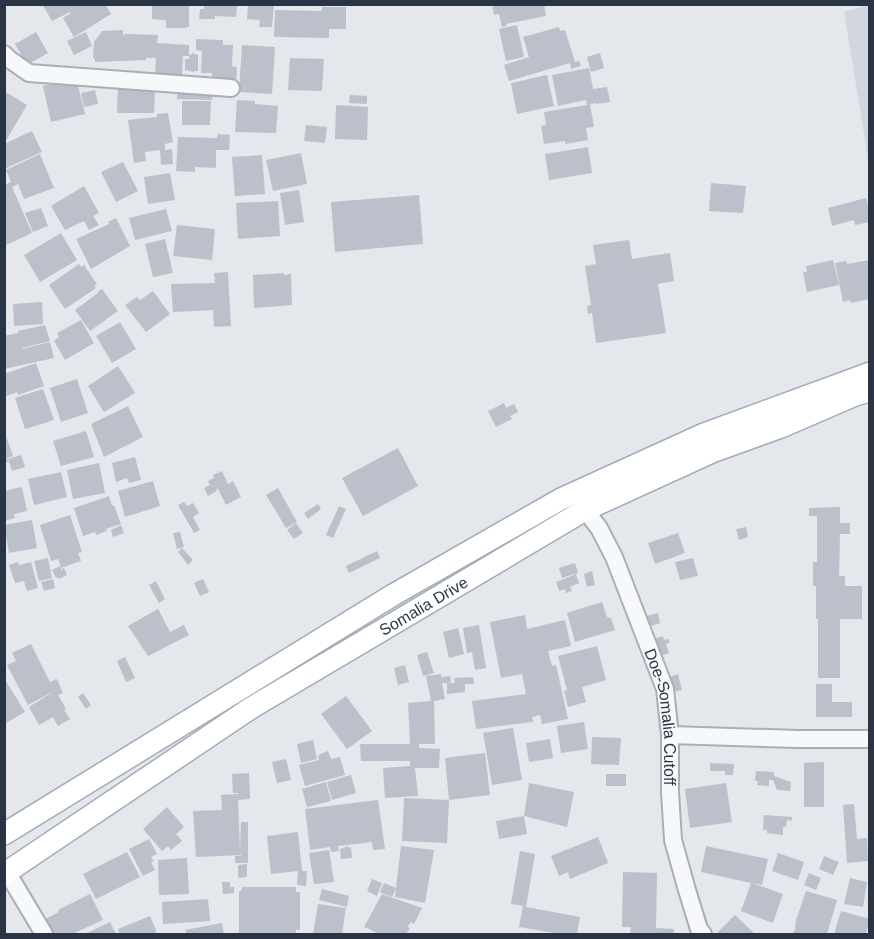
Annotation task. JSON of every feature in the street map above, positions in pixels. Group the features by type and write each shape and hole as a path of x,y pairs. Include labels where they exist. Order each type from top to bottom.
{"main road":[{"name":"Somalia Drive","path":"4,834 393,595 561,499 704,434 870,372"},
{"name":"Somalia Drive","path":"6,871 251,708 585,510 712,452 781,427 855,394 870,391"}],"street":[{"path":"4,54 29,73 231,88"},
{"name":"Doe-Somalia Cutoff","path":"585,510 614,557 665,689 670,735 673,840 699,929 703,934"},
{"path":"670,735 870,739"},
{"path":"6,871 44,934"}],"shaded area":[{"path":"870,5 869,164 844,12"}],"building":[{"path":"42,4 105,4 111,14 74,37 63,18 71,13 52,21"},
{"path":"152,4 189,4 189,27 166,28 166,20 152,19"},
{"path":"204,4 237,4 236,17 215,16 215,19 199,19 200,9 204,9"},
{"path":"248,4 274,4 272,27 259,27 260,20 247,19"},
{"path":"492,4 544,4 546,16 506,24 507,26 502,27 499,14 494,15"},
{"path":"322,7 346,7 346,29 329,29 329,38 274,37 275,10 322,11"},
{"path":"517,25 524,57 506,61 499,29"},
{"path":"559,27 560,31 565,30 575,62 579,61 581,66 571,69 570,63 509,81 504,65 529,57 523,37"},
{"path":"123,30 123,35 158,35 157,43 189,45 189,56 183,56 182,76 155,74 156,58 95,62 94,42 102,31"},
{"path":"36,32 48,53 27,65 15,44"},
{"path":"86,32 92,46 74,55 67,41"},
{"path":"196,39 223,40 223,45 233,45 232,66 237,67 236,85 222,84 222,78 212,77 212,73 201,73 202,51 196,50"},
{"path":"242,45 275,47 272,94 239,92"},
{"path":"192,53 198,55 198,71 194,72 185,70 185,59 189,59 189,54 192,55"},
{"path":"600,53 604,68 591,72 587,57"},
{"path":"290,58 324,59 322,91 288,90"},
{"path":"589,68 593,89 607,87 610,102 590,104 594,127 586,128 588,140 565,144 565,141 544,144 541,126 546,125 544,112 587,105 586,100 558,106 552,75"},
{"path":"547,75 554,106 517,114 511,83"},
{"path":"62,82 63,86 77,82 85,114 51,122 43,86"},
{"path":"118,85 155,87 154,113 117,113"},
{"path":"178,86 213,88 212,100 177,99"},
{"path":"95,90 98,104 84,107 81,93"},
{"path":"4,91 27,105 4,144"},
{"path":"350,95 367,96 367,104 349,103"},
{"path":"237,100 278,106 276,133 235,132"},
{"path":"182,101 211,101 210,125 182,125"},
{"path":"336,105 368,107 367,140 335,139"},
{"path":"168,113 173,142 165,144 165,150 172,149 173,164 161,165 160,150 145,152 146,161 134,163 128,120 157,117 157,114"},
{"path":"306,125 327,127 325,143 304,141"},
{"path":"32,131 42,152 4,169 4,144"},
{"path":"218,134 230,135 229,150 216,150 216,168 195,167 195,172 176,171 178,137 217,138"},
{"path":"588,147 592,173 549,180 545,154"},
{"path":"301,153 307,184 273,191 266,160"},
{"path":"40,154 54,188 24,199 18,184 12,187 32,233 4,246 4,185 11,182 6,170"},
{"path":"262,155 265,194 235,196 232,157"},
{"path":"123,162 138,191 116,202 101,172"},
{"path":"170,173 175,200 148,204 144,177"},
{"path":"711,183 746,186 743,213 709,211"},
{"path":"84,186 99,213 93,216 99,225 89,230 84,221 65,230 51,206"},
{"path":"299,190 304,222 285,225 280,193"},
{"path":"419,195 423,244 335,252 331,202"},
{"path":"866,198 870,222 855,225 854,220 832,226 828,208"},
{"path":"278,201 280,236 238,239 236,203"},
{"path":"41,208 48,226 33,232 25,213"},
{"path":"166,209 172,231 135,240 129,218"},
{"path":"116,218 130,246 91,269 76,239 109,224 108,222"},
{"path":"177,225 215,229 212,260 173,256"},
{"path":"61,233 77,260 40,282 24,255"},
{"path":"165,239 173,273 153,277 145,244"},
{"path":"629,240 632,259 670,253 674,281 658,284 666,333 596,343 592,313 588,314 587,306 591,305 585,266 596,264 593,245"},
{"path":"833,260 839,285 807,292 803,272 807,272 806,266"},
{"path":"870,260 870,299 851,303 850,300 843,302 835,263 846,261 847,264"},
{"path":"79,264 81,267 84,265 97,284 94,286 96,288 65,309 49,285"},
{"path":"228,272 231,326 214,327 213,311 216,310 173,312 171,284 215,283 214,273"},
{"path":"284,273 284,275 291,274 292,305 254,308 253,275"},
{"path":"102,289 118,311 90,331 75,310"},
{"path":"153,291 170,314 146,332 125,305 137,297 140,300"},
{"path":"42,302 43,324 14,326 13,304"},
{"path":"81,320 94,343 65,360 54,341 59,337 57,333"},
{"path":"120,322 136,349 112,363 96,336"},
{"path":"45,325 50,341 22,349 50,342 54,358 4,369 4,336"},
{"path":"36,363 44,386 18,395 17,392 6,396 4,374"},
{"path":"118,366 135,393 104,412 88,386"},
{"path":"77,379 88,413 61,422 50,388"},
{"path":"43,389 54,420 25,429 15,398"},
{"path":"504,403 506,408 514,404 518,412 510,416 512,419 496,427 488,411"},
{"path":"128,406 143,437 104,457 91,424"},
{"path":"86,431 94,457 61,466 53,441"},
{"path":"5,433 13,456 7,458 8,462 4,463"},
{"path":"398,448 418,486 363,516 342,478"},
{"path":"21,455 25,467 12,471 8,459"},
{"path":"135,457 141,480 129,483 127,478 116,482 112,463"},
{"path":"99,463 105,493 73,499 67,470"},
{"path":"222,471 228,484 233,481 241,497 226,505 218,489 208,496 204,488 210,485 208,481 214,478 213,475"},
{"path":"61,472 67,497 34,505 28,479"},
{"path":"153,481 160,506 125,517 118,491"},
{"path":"22,487 27,511 14,514 15,518 4,521 4,491"},
{"path":"278,488 297,522 286,528 266,495"},
{"path":"109,496 121,524 96,535 95,532 83,536 74,508"},
{"path":"184,502 187,506 193,503 199,513 193,517 200,530 194,533 178,505"},
{"path":"318,504 321,509 308,519 304,513"},
{"path":"339,506 346,509 333,538 326,535"},
{"path":"840,507 840,523 850,523 850,534 840,534 839,576 845,576 845,586 862,586 862,619 840,619 840,678 818,678 818,619 816,619 816,586 813,586 813,562 817,562 817,516 809,516 809,508"},
{"path":"70,515 82,552 78,553 81,561 61,568 58,559 51,561 40,525"},
{"path":"32,520 37,548 9,553 4,525"},
{"path":"296,523 303,533 294,539 287,530"},
{"path":"121,525 124,533 113,537 111,530"},
{"path":"746,527 748,537 739,540 736,529"},
{"path":"180,532 184,547 177,549 173,533"},
{"path":"678,533 685,553 655,564 648,543"},
{"path":"182,548 193,560 188,565 178,552"},
{"path":"377,551 380,558 349,573 346,566"},
{"path":"48,558 52,578 39,581 34,561"},
{"path":"693,558 698,576 680,580 675,562"},
{"path":"18,562 19,565 31,562 38,588 27,591 24,581 15,583 9,565"},
{"path":"575,563 578,573 562,578 559,568"},
{"path":"60,566 63,573 64,568 67,575 58,579 52,570"},
{"path":"592,571 595,585 587,587 584,574"},
{"path":"576,574 579,583 570,587 572,591 566,593 565,589 559,591 556,582"},
{"path":"53,579 55,588 44,591 41,582"},
{"path":"203,579 209,592 200,596 194,583"},
{"path":"156,581 165,599 159,603 149,585"},
{"path":"602,602 615,630 575,642 567,613"},
{"path":"158,609 170,632 184,625 189,635 148,656 128,626"},
{"path":"658,613 660,623 648,627 646,616"},
{"path":"525,615 527,629 565,620 571,646 548,651 552,666 556,665 568,719 542,724 540,715 532,717 533,722 476,729 472,701 526,694 522,674 501,678 490,622"},
{"path":"479,625 486,668 475,670 472,652 467,653 463,628"},
{"path":"458,628 464,654 449,658 443,632"},
{"path":"663,636 664,640 668,639 670,643 666,644 669,653 658,656 653,639"},
{"path":"31,644 50,682 57,679 63,693 58,695 70,719 58,726 53,717 39,725 29,707 56,690 28,705 7,665 16,661 12,653"},
{"path":"597,646 606,680 582,687 586,702 568,707 564,691 567,690 558,656"},
{"path":"427,652 434,673 423,676 417,655"},
{"path":"125,657 135,678 126,682 117,661"},
{"path":"405,665 409,682 398,685 394,668"},
{"path":"441,674 441,677 450,676 451,682 442,683 445,699 434,701 435,744 419,744 419,748 440,749 439,768 415,768 418,796 385,798 383,768 410,766 410,761 361,761 360,744 410,744 408,703 431,701 426,676"},
{"path":"678,674 682,690 673,692 669,677"},
{"path":"473,677 474,684 465,684 465,692 447,694 447,683 455,683 454,678"},
{"path":"4,678 25,712 4,724"},
{"path":"816,684 832,684 832,702 852,702 852,717 816,717"},
{"path":"83,693 91,705 86,709 78,697"},
{"path":"346,696 372,731 347,749 321,714"},
{"path":"584,722 588,749 561,753 557,726"},
{"path":"513,728 522,780 492,785 483,733"},
{"path":"592,737 621,738 619,765 591,764"},
{"path":"550,739 553,758 529,762 526,743"},
{"path":"313,740 317,759 301,763 297,744"},
{"path":"328,751 331,759 340,757 345,775 305,786 299,765 319,760 318,755"},
{"path":"485,753 490,795 449,800 445,758"},
{"path":"286,759 291,780 277,783 272,762"},
{"path":"824,762 824,807 804,807 804,763"},
{"path":"710,763 734,764 733,775 725,775 725,771 710,771"},
{"path":"756,771 774,772 774,776 791,782 790,791 777,790 773,780 769,780 769,786 757,785"},
{"path":"249,773 250,799 238,800 240,850 241,822 248,822 248,863 235,863 235,856 241,855 196,857 193,811 222,810 221,795 238,794 233,793 232,774"},
{"path":"606,774 626,774 626,786 606,786"},
{"path":"351,775 356,793 332,800 327,782"},
{"path":"326,782 331,801 307,807 302,789"},
{"path":"529,783 574,792 567,827 524,816"},
{"path":"726,783 732,822 690,828 685,789"},
{"path":"404,798 449,800 447,843 402,841"},
{"path":"378,800 385,849 373,850 372,842 338,846 339,851 331,852 330,847 310,850 305,809"},
{"path":"854,804 857,839 867,838 868,861 847,863 843,805"},
{"path":"167,807 184,827 176,834 182,841 171,850 168,846 162,851 143,829"},
{"path":"764,815 792,817 792,821 787,820 786,827 783,827 783,835 767,833 767,830 763,830"},
{"path":"524,816 527,834 499,839 496,821"},
{"path":"298,832 302,871 307,871 306,886 297,885 298,871 271,874 267,836"},
{"path":"598,837 608,863 570,879 568,872 559,876 551,856"},
{"path":"149,839 157,854 151,857 155,870 143,876 129,849"},
{"path":"348,846 348,848 351,847 352,858 341,859 340,849"},
{"path":"401,846 434,850 425,903 395,897"},
{"path":"706,846 768,859 762,885 752,883 783,894 773,923 741,911 751,883 701,872"},
{"path":"329,850 334,882 314,884 309,853"},
{"path":"520,851 535,854 526,907 580,917 577,934 560,934 519,927 523,906 511,904"},
{"path":"127,852 140,877 96,899 83,874"},
{"path":"778,853 804,862 798,880 772,871"},
{"path":"824,856 839,862 833,875 819,869"},
{"path":"187,858 189,894 159,895 158,860"},
{"path":"247,864 247,877 238,878 238,865"},
{"path":"623,872 657,873 656,928 674,929 674,934 630,934 631,927 622,927"},
{"path":"809,873 821,878 816,890 804,885"},
{"path":"850,878 867,882 863,907 844,904"},
{"path":"372,879 382,883 377,896 367,891"},
{"path":"222,882 230,882 230,887 234,887 234,893 223,894"},
{"path":"384,883 396,888 392,897 380,892"},
{"path":"242,887 296,887 296,892 300,892 300,930 296,930 296,934 239,934 239,891"},
{"path":"322,889 349,896 347,907 319,900"},
{"path":"806,891 837,900 827,934 792,934"},
{"path":"90,894 103,920 72,934 53,934 45,919"},
{"path":"382,894 422,908 414,924 411,922 407,927 410,928 406,934 379,934 364,927"},
{"path":"208,899 210,921 163,924 162,902"},
{"path":"318,904 346,908 342,934 313,934"},
{"path":"841,911 870,919 866,934 834,934"},
{"path":"735,915 755,934 716,934"},
{"path":"150,916 156,930 155,934 120,934 118,929"},
{"path":"110,922 116,934 85,934"},
{"path":"222,923 224,934 187,934 185,930"}]}
